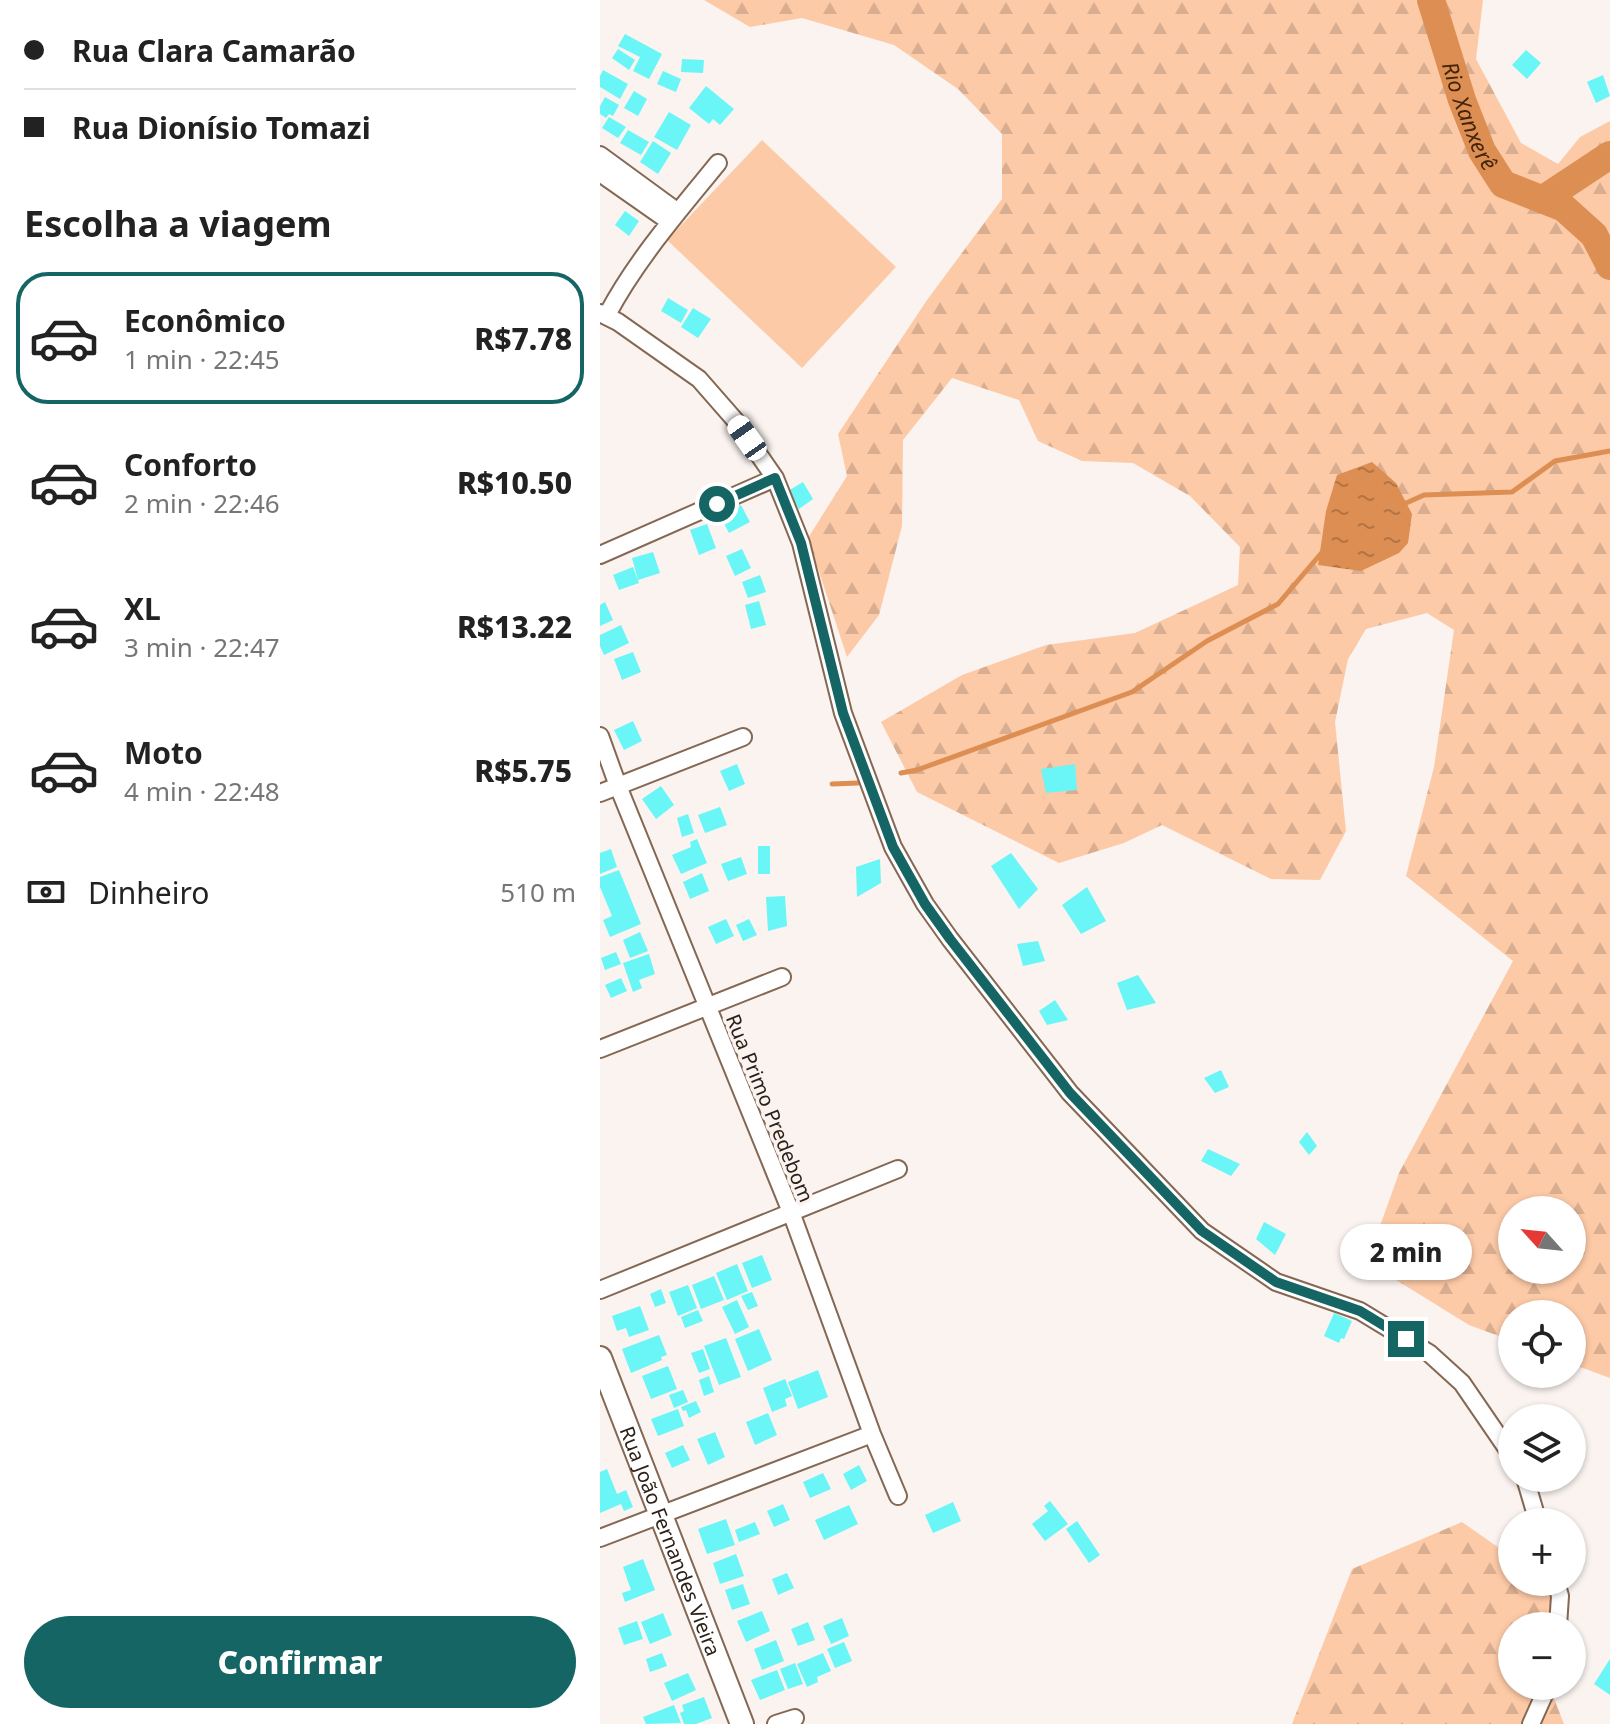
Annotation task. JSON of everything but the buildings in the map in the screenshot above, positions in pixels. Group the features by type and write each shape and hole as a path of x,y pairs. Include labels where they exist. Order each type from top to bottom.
{"street":[{"path":"600,155 674,217"},
{"path":"718,163 602,312 699,379 734,419 775,478 801,543 843,713 893,847 925,904 1070,1093 1202,1231 1276,1282 1360,1311 1429,1353 1462,1383 1498,1436"},
{"path":"600,173 674,217"},
{"path":"600,555 775,478"},
{"name":"Rua Primo Predebom","path":"600,736 791,1212 872,1434 898,1496"},
{"path":"600,793 743,737"},
{"path":"600,1049 782,977"},
{"path":"600,1290 898,1169"},
{"name":"Rua João Fernandes Vieira","path":"600,1358 742,1724"},
{"path":"600,1538 872,1434"},
{"path":"1531,1724 1542,1700"},
{"path":"776,1724 795,1718"}],"green space":[{"path":"704,0 1483,0 1476,59 1521,143 1558,164 1580,137 1610,121 1610,1378 1586,1369 1586,1300 1498,1300 1498,1336 1469,1325 1367,1262 1399,1173 1513,961 1406,876 1434,767 1454,630 1427,613 1366,629 1348,659 1335,722 1346,831 1320,880 1271,879 1162,825 1124,843 1059,863 917,792 881,722 962,675 1046,645 1135,633 1238,585 1240,547 1190,496 1133,463 1082,461 1038,441 1019,400 952,378 903,440 902,526 879,615 847,657 808,538 847,476 838,434 927,300 1002,199 1002,134 958,89 894,45 802,18 750,27"},
{"path":"762,140 896,267 802,368 667,240"},
{"path":"1462,1522 1498,1547 1498,1596 1555,1596 1554,1612 1498,1612 1498,1700 1555,1700 1564,1724 1292,1724 1352,1569"}],"water":[{"path":"1372,462 1396,483 1412,514 1408,543 1399,553 1361,571 1318,565 1326,511 1337,475"}],"waterway":[{"name":"Rio Xanxerê","path":"1431,0 1462,100 1482,151 1503,184 1564,208 1594,235 1610,266"},
{"path":"1545,198 1610,155"},
{"path":"1404,504 1424,495 1512,492 1555,461 1610,451"},
{"path":"901,773 917,770 1132,692 1207,641 1278,604 1324,550"},
{"path":"832,784 858,783"}],"route":[{"path":"717,504 775,478 801,543 843,713 893,847 925,904 1070,1093 1202,1231 1276,1282 1360,1311 1406,1339"}]}
